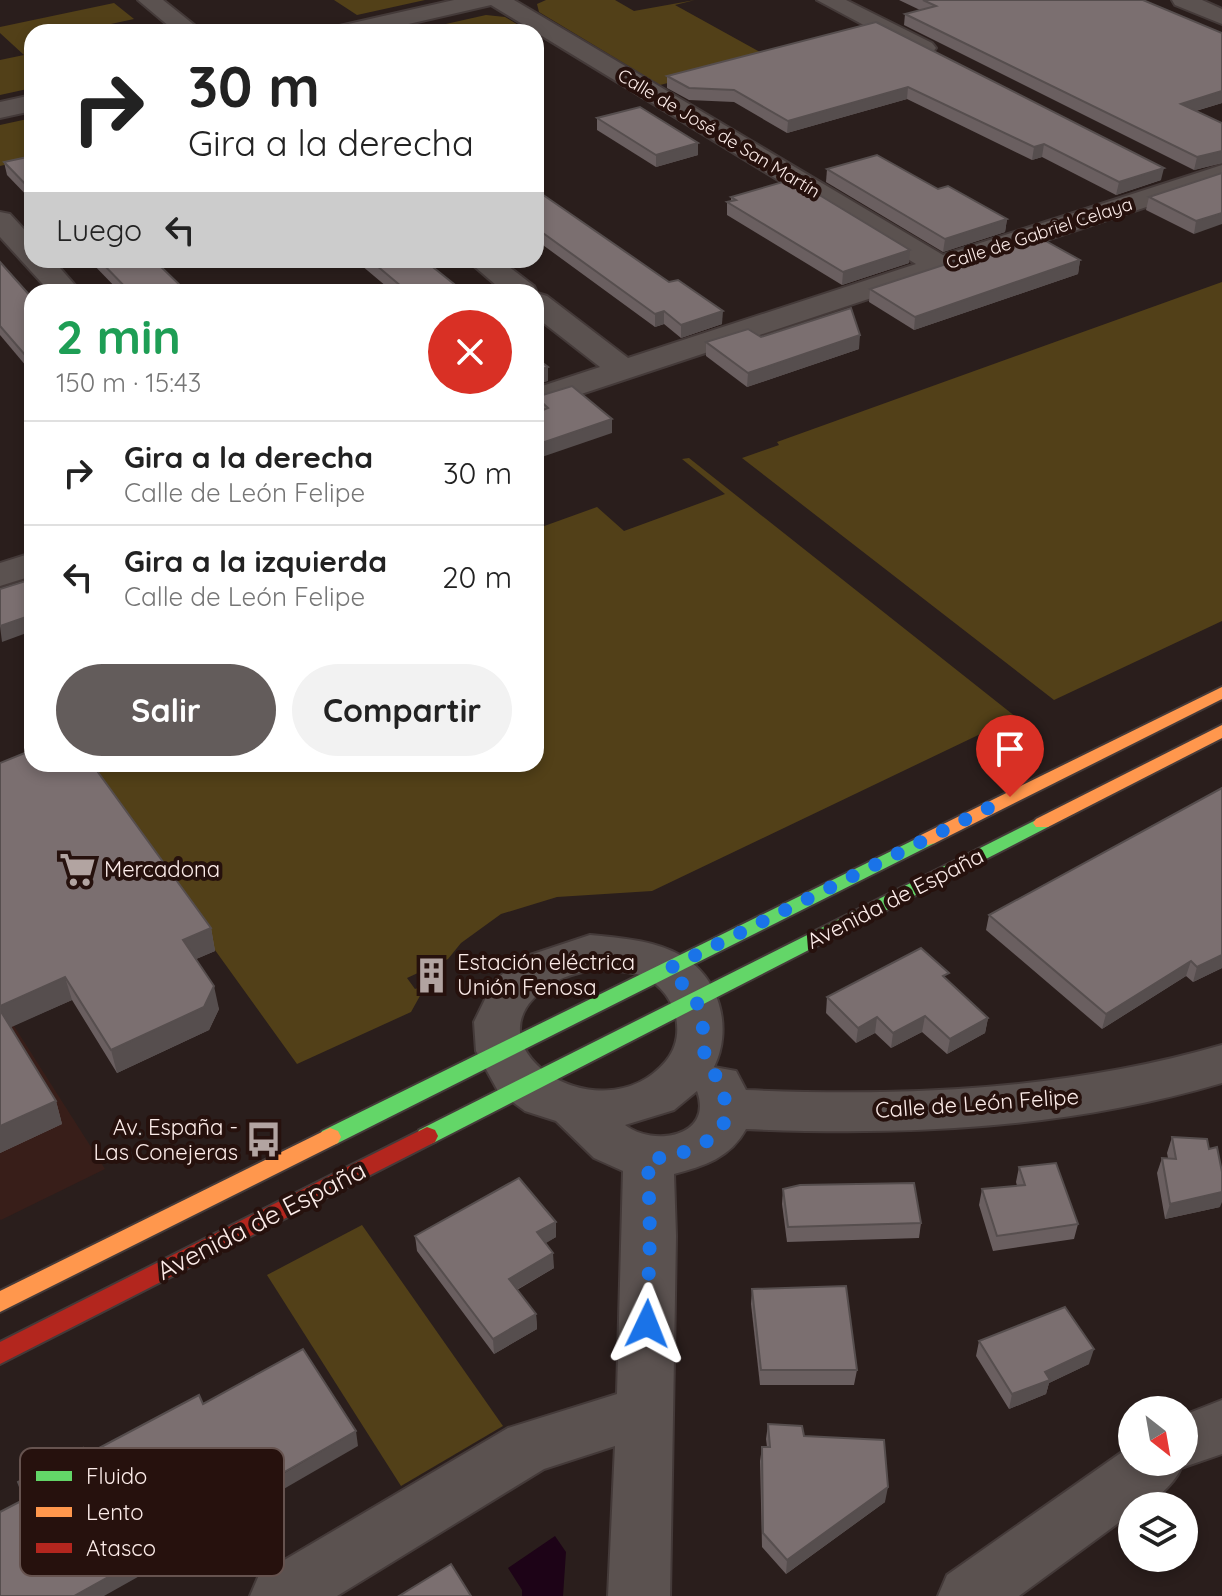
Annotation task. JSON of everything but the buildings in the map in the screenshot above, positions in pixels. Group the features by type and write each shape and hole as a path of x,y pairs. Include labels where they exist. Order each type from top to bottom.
{"street":[{"path":"149,0 180,24"},
{"path":"378,24 484,0"},
{"name":"Calle de José de San Martín","path":"498,0 538,24"},
{"path":"828,0 941,56"},
{"path":"1183,0 1222,17"},
{"name":"Calle de José de San Martín","path":"544,28 940,266"},
{"path":"0,110 24,105"},
{"path":"1165,168 1193,183"},
{"name":"Calle de Gabriel Celaya","path":"544,396 1222,173"},
{"path":"0,220 24,246"},
{"path":"44,268 59,284"},
{"path":"492,268 513,284"},
{"path":"544,308 623,370"},
{"path":"0,575 24,567"},
{"name":"Avenida de España","path":"688,1004 1222,692"},
{"name":"Avenida de España","path":"0,1302 511,1069 688,1004 1222,731"},
{"path":"511,1069 495,1030 502,1002 527,974 556,959 590,952 628,955 688,1004 727,1109 723,1123 702,1143 668,1158 648,1159 610,1143 574,1108"},
{"name":"Avenida de España","path":"511,1069 546,1100 574,1108 608,1109 640,1103 669,1088 690,1069 688,1004"},
{"name":"Calle de León Felipe","path":"727,1109 902,1111 1055,1101 1168,1082 1222,1064"},
{"name":"Avenida de España","path":"0,1354 511,1069"},
{"path":"639,1596 650,1236 648,1159"},
{"path":"281,1596 528,1447 643,1412"},
{"path":"1198,1437 1222,1426"},
{"path":"969,1596 1136,1476"}],"shaded area":[{"path":"334,0 425,0 357,15"},
{"path":"546,0 615,0 634,11 695,0 675,5 769,57 660,85 539,12 537,4"},
{"path":"114,3 134,19 111,24 24,24 24,55 0,33 0,27"},
{"path":"486,15 505,17 517,24 446,24"},
{"path":"24,55 24,90 0,95 0,60"},
{"path":"24,120 24,160 0,166 0,125"},
{"path":"1222,282 1222,621 1054,700 742,458 779,445 777,442"},
{"path":"689,458 1016,717 652,891 557,897 501,914 461,943 448,959 407,978 415,989 426,985 411,1012 297,1064 87,772 544,772 544,526 597,507 624,531 725,494 682,459"},
{"path":"0,1004 105,1169 1,1220 0,1219"},
{"path":"362,1225 503,1426 401,1486 267,1275"},
{"path":"555,1536 566,1552 563,1596 522,1596 522,1590 508,1568"}],"traffic: fast":[{"path":"427,1136 1042,823"},
{"path":"330,1137 928,839"}],"traffic: slow":[{"path":"928,839 1222,692"},
{"path":"1042,823 1222,731"},
{"path":"0,1302 330,1137"}],"traffic: jam":[{"path":"0,1354 427,1136"}],"place":[{"name":"Mercadona","path":"78,869"},
{"name":"Estación eléctrica Unión Fenosa","path":"431,975"},
{"name":"Av. España - Las Conejeras","path":"264,1140"}],"route":[{"path":"647,1324 650,1236 648,1159 668,1158 691,1150 713,1136 723,1123 727,1109 701,1046 703,1022 696,999 668,969 1010,797"}]}
